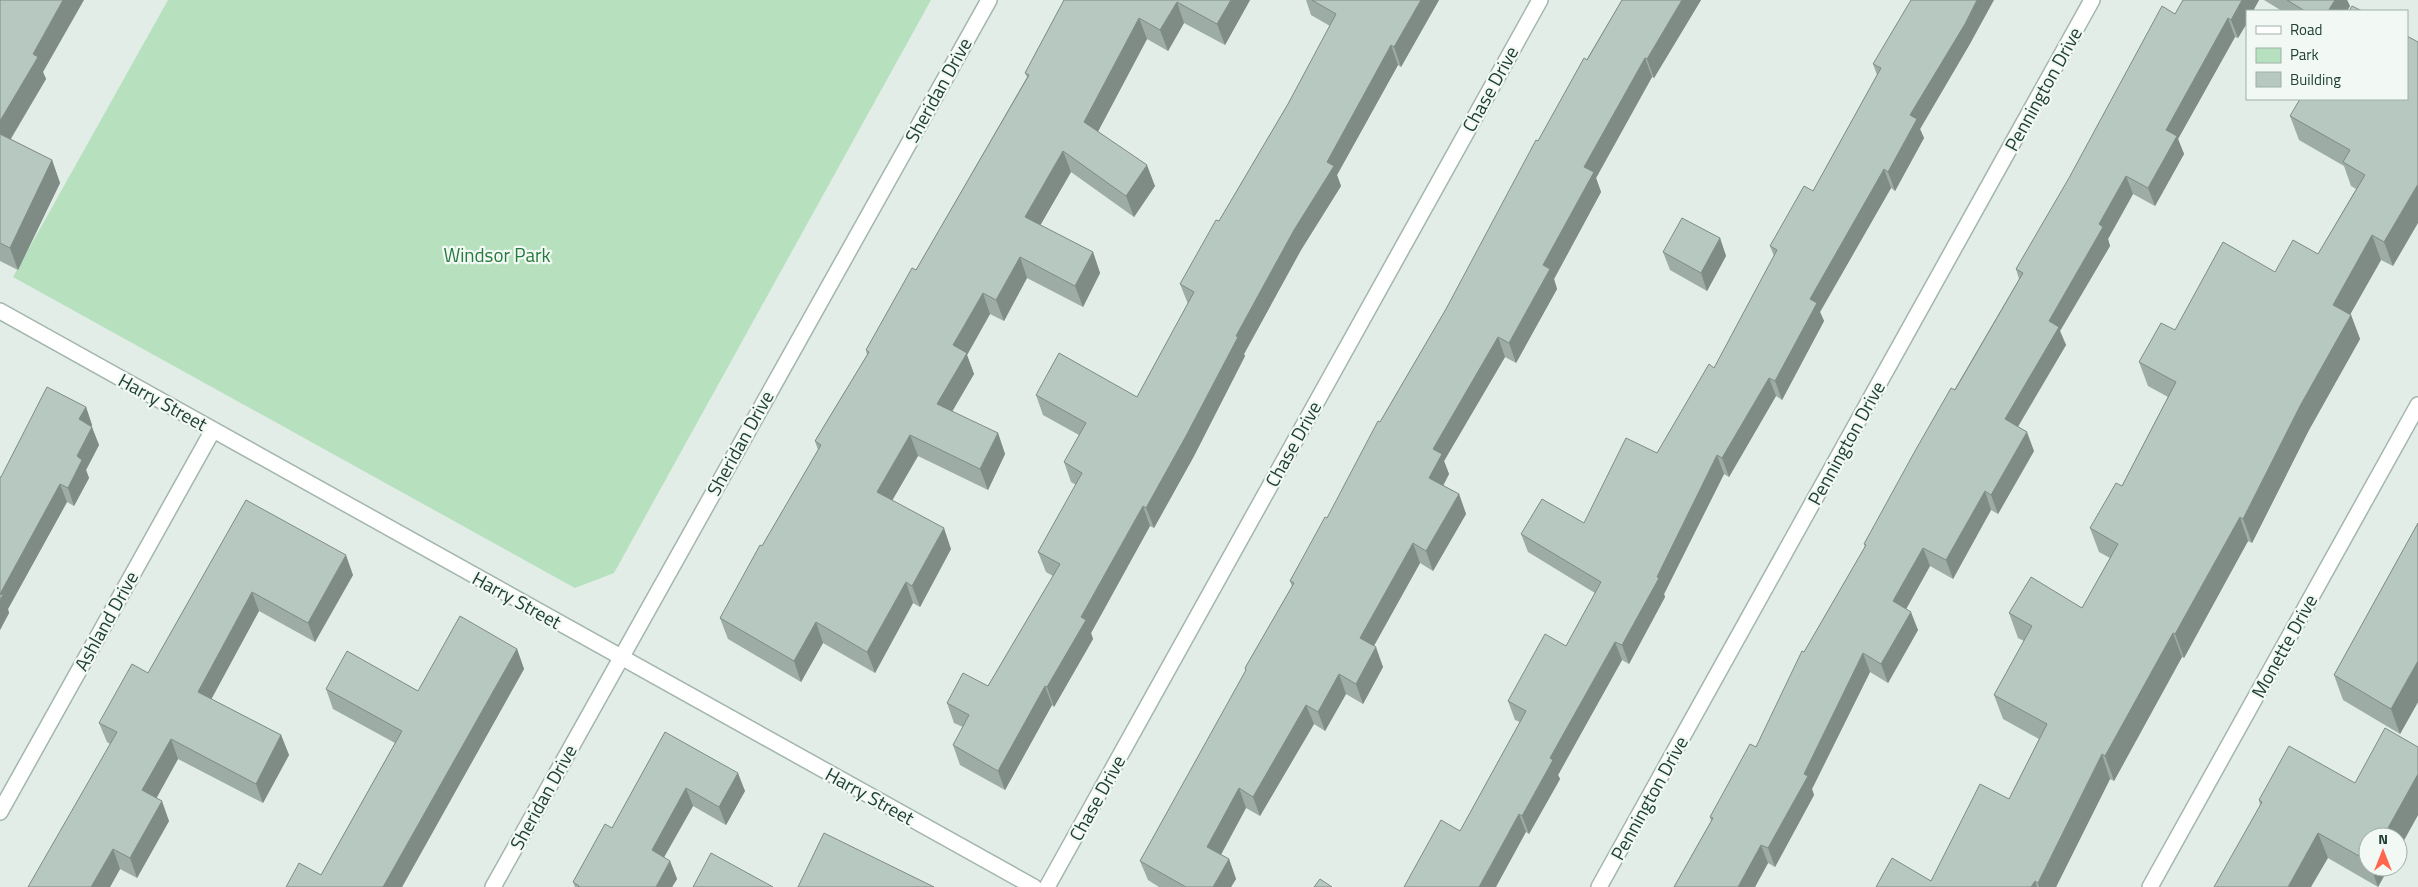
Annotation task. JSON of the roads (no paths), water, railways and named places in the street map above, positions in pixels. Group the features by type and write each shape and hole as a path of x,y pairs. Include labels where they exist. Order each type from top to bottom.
{"street":[{"name":"Sheridan Drive","path":"493,887 989,0"},
{"name":"Chase Drive","path":"1047,887 1540,0"},
{"name":"Pennington Drive","path":"1600,887 2092,0"},
{"name":"Harry Street","path":"0,311 1034,887"},
{"name":"Monette Drive","path":"2150,887 2418,405"},
{"name":"Ashland Drive","path":"0,812 213,430"}],"park label":[{"name":"Windsor Park","path":"497,255"}]}
